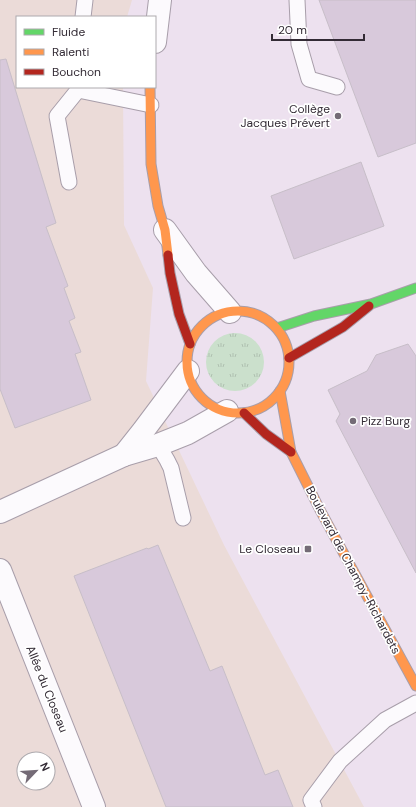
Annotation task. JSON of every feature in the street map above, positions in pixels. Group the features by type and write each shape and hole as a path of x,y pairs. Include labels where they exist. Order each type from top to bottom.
{"street":[{"path":"156,34 160,0"},
{"path":"150,88 152,164 158,206 165,230 170,273 179,314 190,344"},
{"path":"165,230 196,273 230,312"},
{"path":"276,328 314,316 371,304 416,288"},
{"path":"289,358 343,327 371,304"},
{"path":"230,312 247,312 263,318 276,328 283,337 287,347 289,369 286,381 273,400 255,411 236,412 219,409 208,404 199,395 192,384 188,371 187,358 190,344 196,332 206,322 217,315 230,312"},
{"path":"124,455 188,371"},
{"name":"Boulevard de Champy-Richardets","path":"280,391 290,452 322,515 416,686"},
{"path":"0,512 124,455 158,445 236,412"},
{"name":"Boulevard de Champy-Richardets","path":"236,412 290,452"},
{"name":"Allée du Closeau","path":"0,570 94,807"}],"lane":[{"path":"84,16 85,0"},
{"path":"297,0 299,44 309,79 338,87"},
{"path":"69,182 57,116 78,89 151,105"},
{"path":"158,445 171,468 183,518"},
{"path":"314,807 311,800 340,761 385,720 416,703"}],"shaded area":[{"path":"0,0 132,0 127,16 16,16 16,88 123,88 124,225 153,288 146,381 224,545 364,807 0,807"}],"green space":[{"path":"235,333 246,335 259,346 262,351 264,362 262,373 251,386 246,389 235,391 224,389 211,378 208,373 206,362 208,351 219,338 224,335"}],"building":[{"path":"319,0 416,0 416,143 378,157"},
{"path":"6,59 56,223 46,227 68,286 64,288 75,318 69,321 81,352 75,354 91,400 15,428 0,389 0,60"},
{"path":"361,162 384,226 294,259 271,196"},
{"path":"408,344 416,356 416,573 336,421 340,414 328,390 367,371 376,355"},
{"path":"158,545 210,671 222,666 265,775 278,770 293,807 166,807 74,576"}],"traffic: fast":[{"path":"277,328 314,316 371,304 416,288"}],"traffic: slow":[{"path":"150,88 151,164 158,206 165,230 168,255"},
{"path":"238,311 257,315 274,326 285,343 289,362 285,381 274,398 257,409 238,413 219,409 202,398 191,381 187,362 191,343 202,326 219,315 238,311"},
{"path":"280,391 291,452 319,508 416,686"}],"traffic: jam":[{"path":"168,255 170,273 179,314 190,344"},
{"path":"289,358 343,327 369,306"},
{"path":"244,413 266,434 291,452"}],"place":[{"name":"Collège Jacques Prévert","path":"338,116"},
{"name":"Pizz Burg","path":"353,421"},
{"name":"Le Closeau","path":"308,549"}]}
